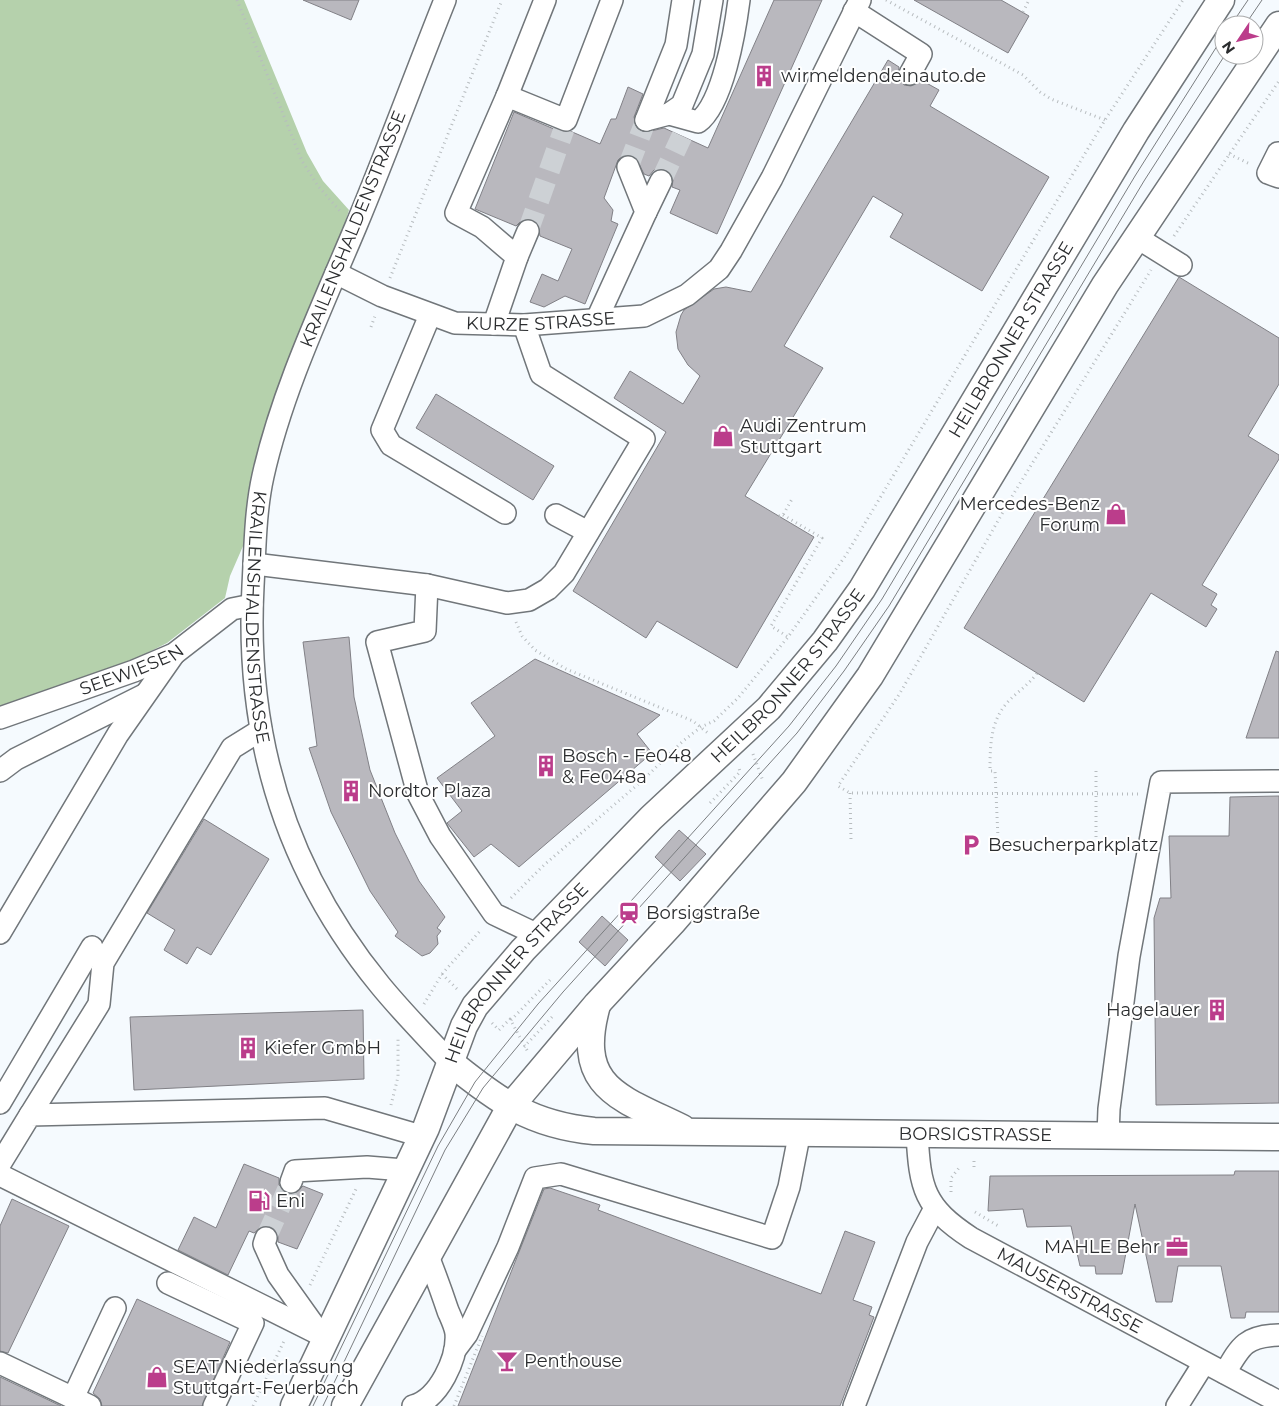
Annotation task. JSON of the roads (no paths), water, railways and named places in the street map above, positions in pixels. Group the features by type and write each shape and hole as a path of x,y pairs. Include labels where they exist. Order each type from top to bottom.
{"main road":[{"name":"HEILBRONNER STRASSE","path":"294,1406 322,1337 422,1136 464,1026 475,1006 538,935 651,818 765,713 825,641 862,590 1136,132 1222,0"},
{"path":"345,1406 376,1345 428,1256 510,1107 597,1004 672,923 794,782 870,676 1105,285 1279,25"},
{"path":"597,1004 590,1043 592,1065 600,1080 616,1094 687,1131"},
{"name":"BORSIGSTRASSE","path":"450,1062 510,1107 536,1119 575,1129 1279,1137"}],"street":[{"name":"KRAILENSHALDENSTRASSE","path":"445,0 357,222 294,374 263,477 254,564 251,640 255,692 261,730 271,777 286,829 326,906 378,983 450,1062"},
{"path":"517,258 482,227 456,213 507,96 545,0"},
{"path":"507,96 565,124 612,0"},
{"path":"668,122 683,0"},
{"path":"668,122 682,105 703,54 712,0"},
{"path":"668,122 698,122 706,116 728,65 739,0"},
{"path":"857,5 921,54 910,74"},
{"name":"KURZE STRASSE","path":"336,273 382,296 455,324 524,325 644,316 687,295 719,269 732,251 772,178 857,5"},
{"path":"1278,153 1268,173 1279,177"},
{"path":"597,319 642,184"},
{"path":"494,324 528,231"},
{"path":"1136,237 1181,265"},
{"path":"430,315 382,430 391,445 505,513"},
{"path":"254,564 427,585 507,602 529,600 548,589 564,573 644,438 541,374 524,325"},
{"path":"556,514 588,532"},
{"path":"427,585 425,631 377,642 418,794 440,836 494,914 538,935"},
{"name":"SEEWIESEN","path":"0,718 134,671 174,654 232,609 252,605"},
{"path":"0,933 118,734 174,654"},
{"path":"0,771 16,759 148,692"},
{"path":"0,1164 99,1004 103,963 232,748 261,730"},
{"path":"1108,1136 1108,1109 1129,956 1161,782 1279,781"},
{"path":"0,1103 92,947"},
{"path":"30,1115 325,1108 422,1136"},
{"path":"413,1406 420,1404 442,1380 455,1350 467,1334 508,1247 535,1178 561,1174 772,1238 789,1188 800,1131"},
{"name":"MAUSERSTRASSE","path":"916,1134 921,1182 935,1208 948,1223 972,1238 1279,1402"},
{"path":"291,1182 295,1171 367,1167 404,1170"},
{"path":"0,1175 322,1337"},
{"path":"854,1406 916,1242 935,1208"},
{"path":"266,1238 264,1244 278,1275 322,1337"},
{"path":"428,1256 456,1332 455,1350"},
{"path":"168,1283 253,1323 214,1406"},
{"path":"0,1363 82,1402 115,1308"},
{"path":"1224,1372 1240,1348 1258,1336 1279,1335"},
{"path":"1177,1406 1204,1363"}],"tunnel":[{"path":"628,167 646,120"},
{"path":"528,231 564,129"},
{"path":"661,181 682,136"},
{"path":"266,1238 291,1182"}],"tram line":[{"path":"1238,15 1248,0"},
{"path":"1252,15 1262,0"},
{"path":"313,1406 438,1146 475,1082 538,1004 789,726 836,666 882,599 1135,176 1214,51"},
{"path":"323,1406 445,1150 483,1088 563,992 797,733 844,671 889,606 1144,181 1219,65"}],"place":[{"name":"wirmeldendeinauto.de","path":"764,76"},
{"name":"Audi Zentrum Stuttgart","path":"723,436"},
{"name":"Mercedes-Benz Forum","path":"1116,514"},
{"name":"Bosch - Fe048 & Fe048a","path":"546,766"},
{"name":"Nordtor Plaza","path":"351,791"},
{"name":"Besucherparkplatz","path":"971,845"},
{"name":"Borsigstraße","path":"629,913"},
{"name":"Hagelauer","path":"1217,1010"},
{"name":"Kiefer GmbH","path":"248,1048"},
{"name":"Eni","path":"259,1201"},
{"name":"MAHLE Behr","path":"1177,1247"},
{"name":"Penthouse","path":"507,1361"},
{"name":"SEAT Niederlassung Stuttgart-Feuerbach","path":"157,1377"}]}
